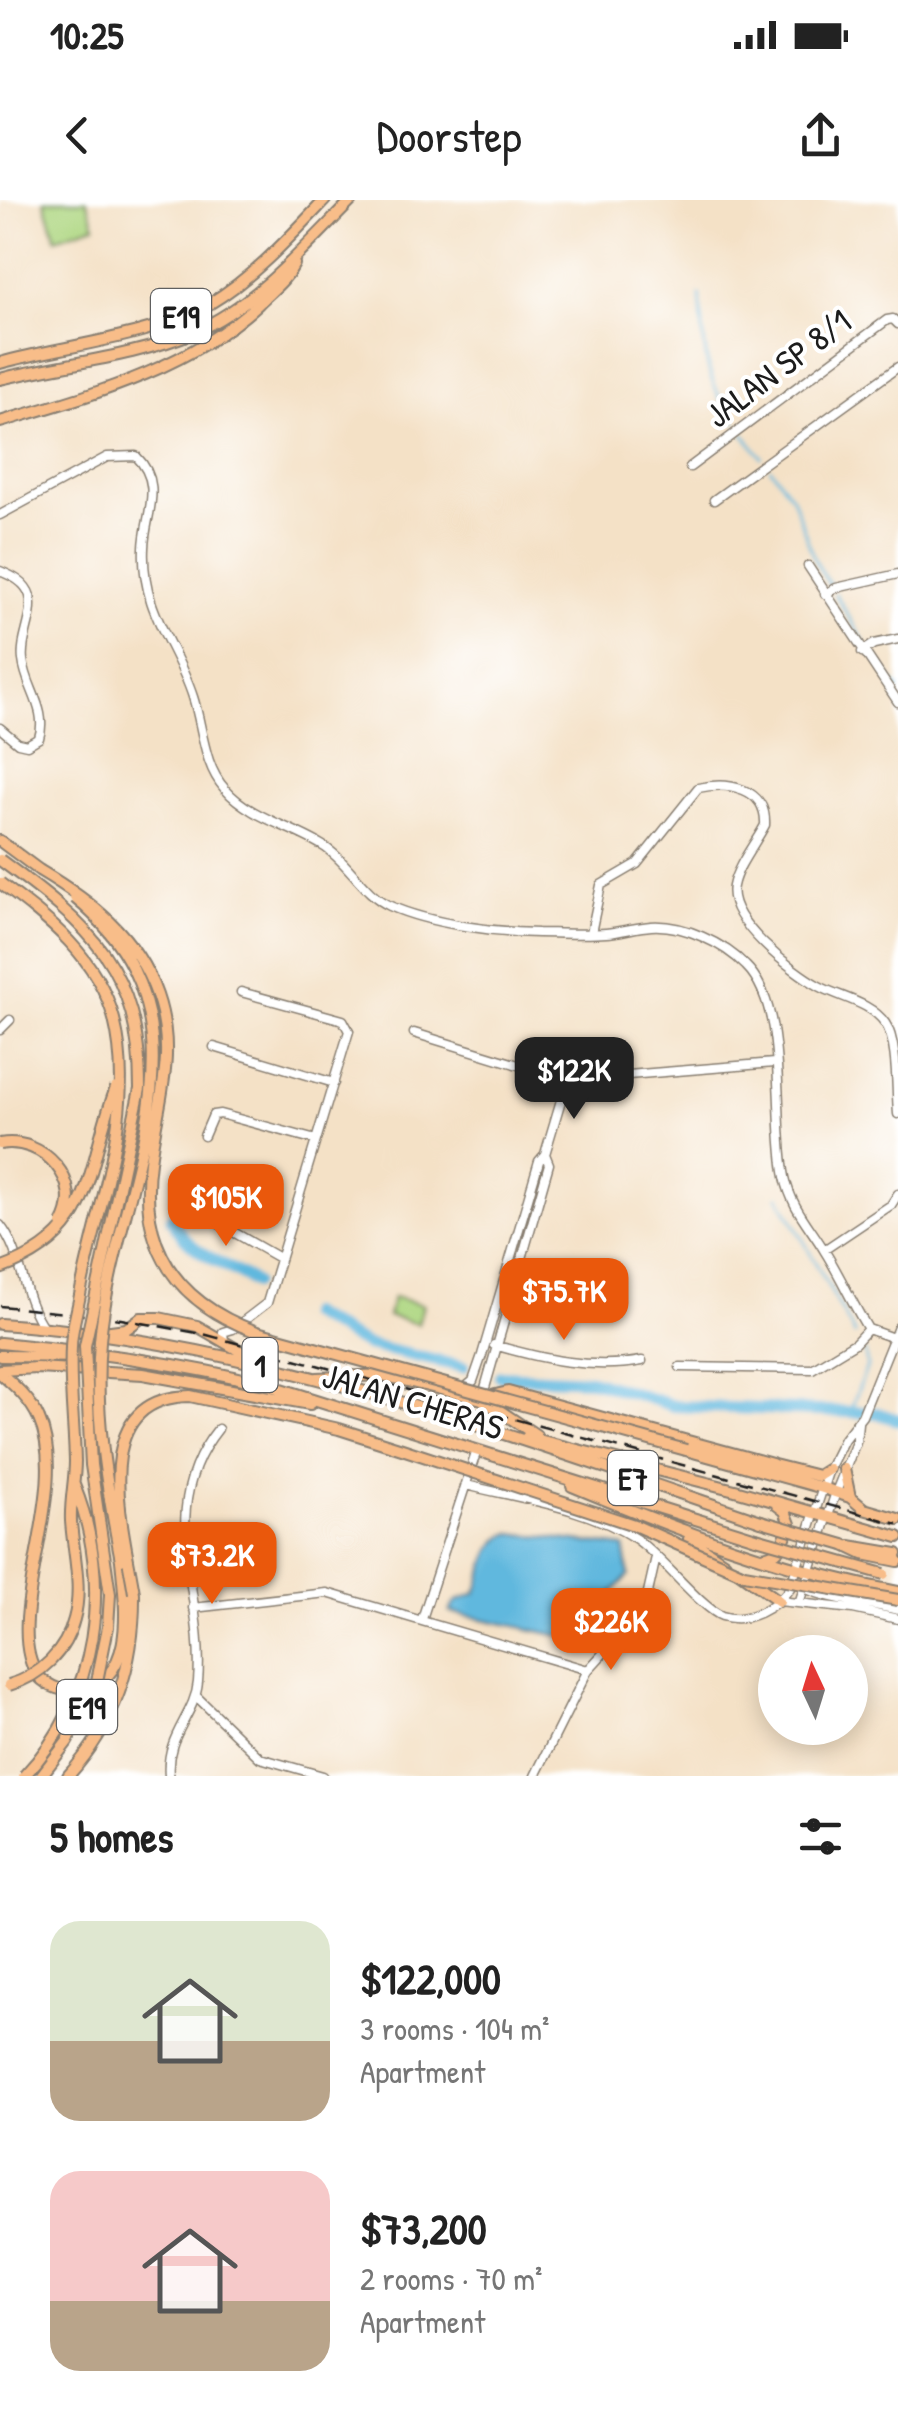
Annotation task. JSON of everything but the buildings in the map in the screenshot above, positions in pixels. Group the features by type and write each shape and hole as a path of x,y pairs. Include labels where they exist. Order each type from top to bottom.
{"highway":[{"name":"E19","path":"0,362 140,330 208,304 246,277 325,200"},
{"name":"E19","path":"0,379 162,344 196,330 252,297 352,200"},
{"path":"0,422 166,367 247,314 288,274 300,254"},
{"path":"0,841 80,902 125,954 145,1002 155,1058 151,1108 100,1340 101,1434 121,1560 124,1632 120,1655 105,1679 86,1689 62,1690 43,1681 20,1653 18,1629 45,1482 46,1439 31,1404 0,1371"},
{"name":"E19","path":"0,860 68,910 106,955 132,1007 140,1060 140,1090 84,1346 91,1464 110,1594 108,1627 95,1691 41,1776"},
{"path":"39,870 82,895 124,936 158,998 167,1054 162,1107 150,1159 152,1232 176,1282 198,1302 228,1322 257,1332 823,1488 850,1497 864,1509 898,1519"},
{"name":"E19","path":"0,882 58,929 100,980 113,1016 121,1075 111,1154 70,1345 74,1484 84,1510 96,1598 90,1649 70,1711 42,1757 24,1776"},
{"path":"0,1266 26,1260 45,1248 72,1218 87,1192 121,1075"},
{"path":"0,1144 20,1142 42,1152 65,1177 70,1192 67,1216 56,1234 43,1245 0,1266"},
{"path":"87,1334 126,1328 149,1317 197,1326 227,1346 280,1370"},
{"name":"JALAN CHERAS","path":"0,1322 192,1349 311,1378 506,1435"},
{"name":"JALAN CHERAS","path":"0,1343 193,1366 266,1384 515,1462"},
{"path":"0,1356 127,1356"},
{"path":"0,1371 107,1371 341,1408"},
{"path":"311,1378 382,1375 482,1399 545,1440"},
{"path":"482,1399 508,1392 818,1476 829,1469"},
{"path":"68,1776 95,1744 107,1719 127,1672 134,1633 134,1593 117,1482 121,1446 138,1416 155,1402 172,1396 221,1400 339,1429 634,1525 744,1574 898,1600"},
{"path":"506,1435 545,1440 898,1537"},
{"name":"E7","path":"506,1435 863,1554 898,1557"},
{"path":"719,1458 772,1464"},
{"path":"515,1462 678,1531 756,1558 898,1592"},
{"name":"E7","path":"515,1462 756,1538 898,1576"},
{"path":"844,1469 850,1497"},
{"path":"4,1685 22,1682 54,1659 68,1639 78,1598 70,1516 74,1484"},
{"path":"756,1558 781,1549 790,1524 785,1511 772,1502"},
{"path":"678,1531 779,1601"}],"street":[{"name":"JALAN SP 8/1","path":"690,468 887,320 898,324"},
{"path":"714,500 898,367"},
{"path":"0,514 107,457 136,456 150,473 154,492 144,548 155,616 192,692 208,757 225,790 326,847 388,906 493,930 591,933 656,926 722,946 748,967 767,996 785,1178 797,1212 824,1250 868,1329 893,1338"},
{"path":"808,566 898,702"},
{"path":"0,571 24,585 30,595 22,658 42,722 38,738 27,746 18,744 0,728"},
{"path":"826,594 836,588 898,574"},
{"path":"862,652 874,644 898,638"},
{"path":"591,933 601,885 637,864 698,788 739,786 762,805 765,826 733,883 737,912 785,961 819,986 874,1012 886,1024 891,1037 898,1114"},
{"path":"227,1346 222,1334 268,1303 348,1039 348,1024 241,992"},
{"path":"0,1030 10,1020"},
{"path":"414,1032 567,1080 774,1063"},
{"path":"214,1047 334,1083"},
{"path":"457,1394 473,1381 567,1080"},
{"path":"204,1136 213,1115 220,1114 316,1140"},
{"path":"482,1399 548,1164 545,1154"},
{"path":"824,1250 891,1206 898,1194"},
{"path":"191,1208 280,1258"},
{"path":"0,1224 13,1246 32,1306 44,1328"},
{"path":"197,1326 214,1332 233,1328"},
{"path":"798,1603 856,1442 860,1420 898,1327"},
{"path":"680,1367 812,1369 856,1343 868,1329"},
{"path":"486,1343 573,1364 602,1366 642,1361"},
{"path":"466,1485 604,1522 640,1541 707,1606 724,1616 758,1614 779,1601 790,1588 829,1469 844,1439 860,1420"},
{"path":"169,1776 168,1760 174,1738 196,1696 199,1652 182,1532 191,1480 203,1448 218,1430"},
{"path":"422,1619 477,1450"},
{"path":"535,1776 588,1670 640,1613 656,1557"},
{"path":"806,1588 818,1596 898,1610"},
{"path":"193,1608 326,1593 588,1670"},
{"path":"779,1601 853,1609 898,1619"},
{"path":"196,1696 260,1758 322,1776"}],"green space":[{"path":"44,200 87,200 95,225 56,238"},
{"path":"393,1297 423,1305 418,1324 388,1316"}],"water":[{"path":"511,1533 624,1547 629,1575 572,1635 561,1636 450,1612 455,1602 476,1593 491,1550"}],"waterway":[{"path":"700,295 711,377 736,423"},
{"path":"743,433 762,457"},
{"path":"770,468 792,497 815,561 830,586"},
{"path":"835,594 864,642"},
{"path":"872,652 898,689"},
{"path":"779,1196 855,1335"},
{"path":"171,1218 197,1249 254,1283"},
{"path":"309,1314 366,1345 463,1367"},
{"path":"850,1412 867,1366 865,1352"},
{"path":"500,1376 591,1380 674,1406 877,1413 898,1420"}],"railway":[{"path":"0,1306 121,1319 207,1335 898,1524"}]}
